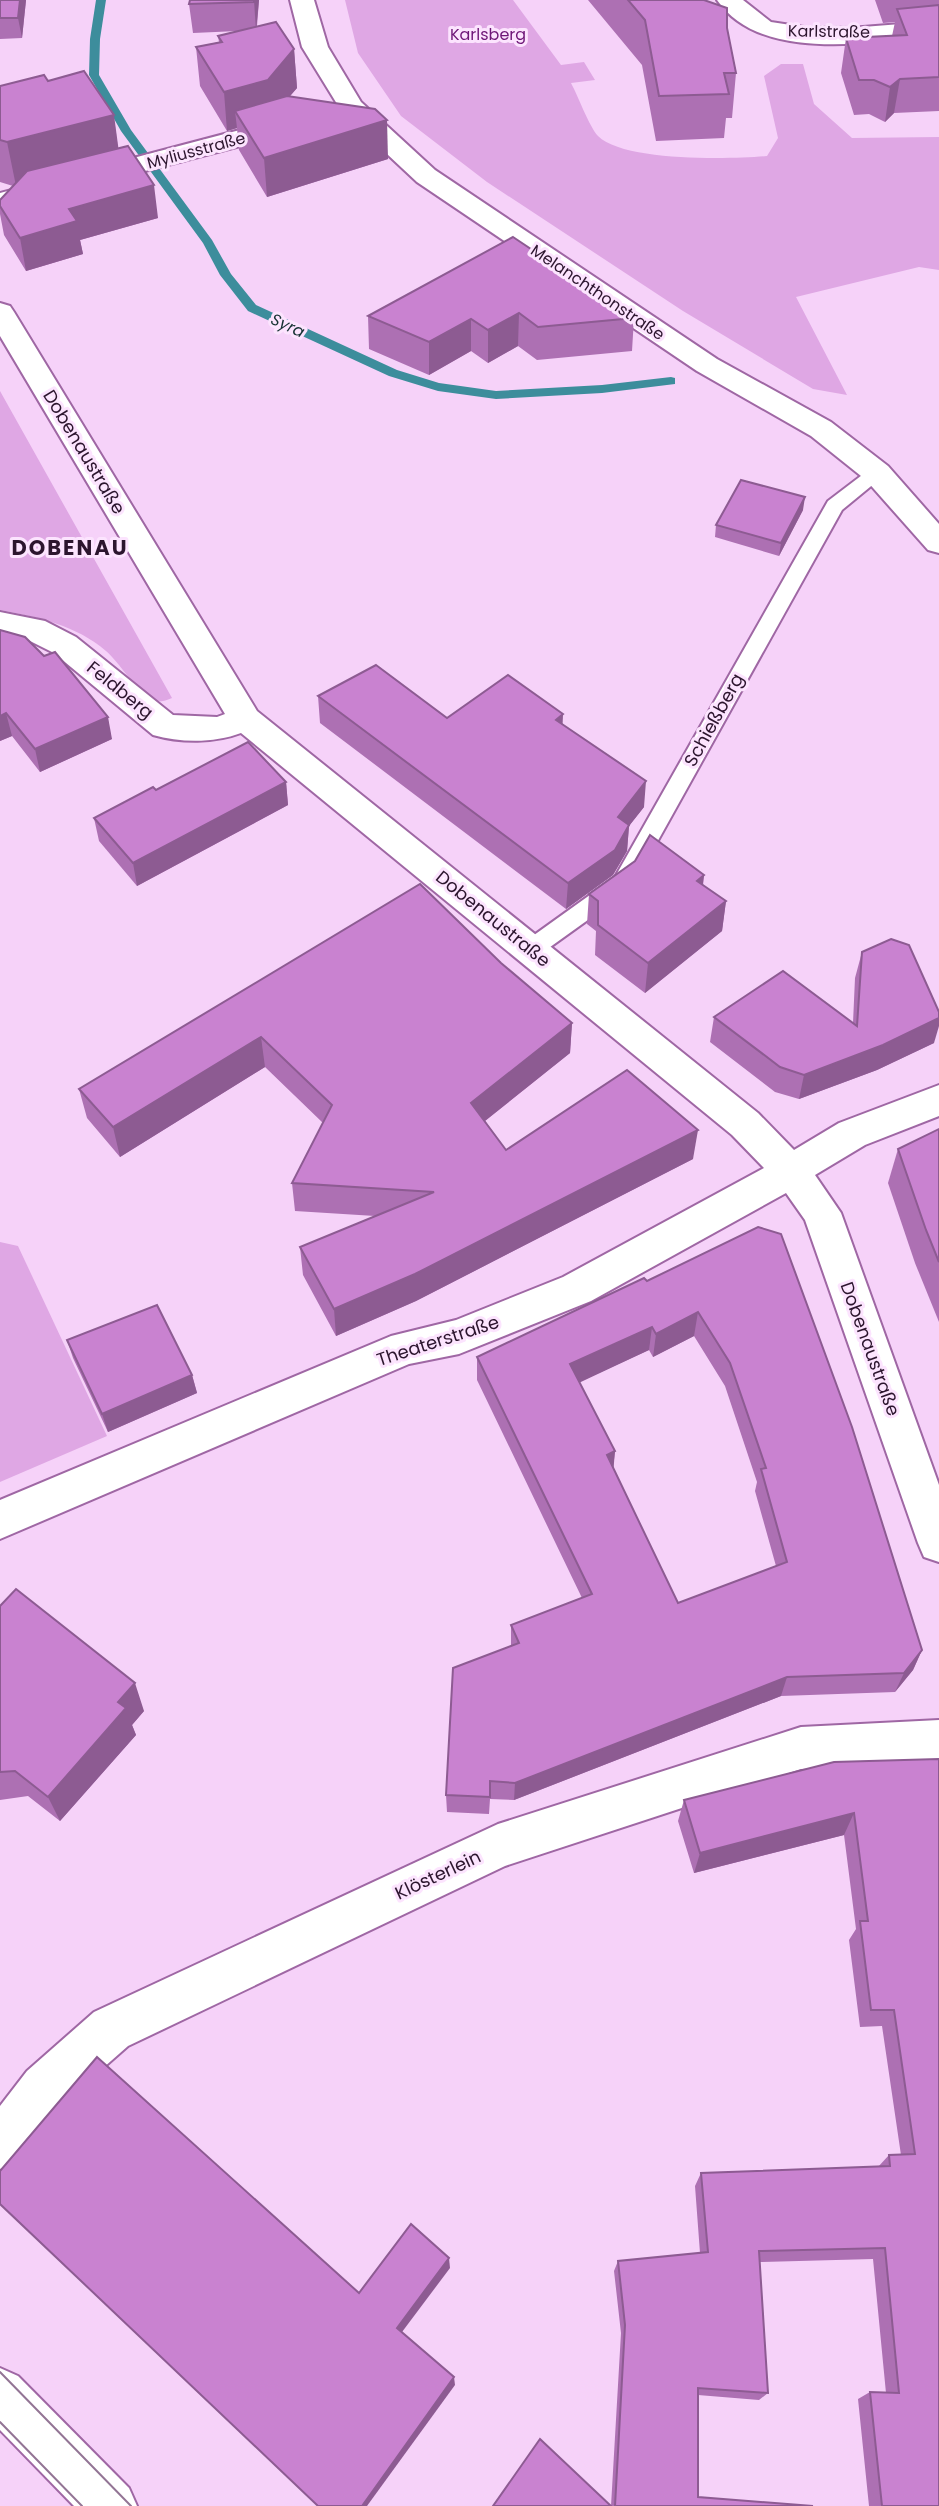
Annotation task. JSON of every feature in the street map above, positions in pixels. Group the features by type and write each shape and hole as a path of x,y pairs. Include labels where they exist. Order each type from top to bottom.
{"street":[{"name":"Melanchthonstraße","path":"302,0 332,112 707,365 821,429 877,473 939,543"},
{"name":"Karlstraße","path":"729,0 760,26 793,33 830,35 939,29"},
{"name":"Myliusstraße","path":"0,201 175,157 332,112"},
{"name":"Dobenaustraße","path":"0,312 245,719 745,1124 791,1171 822,1213 939,1543"},
{"name":"Feldberg","path":"0,623 34,629 65,645 165,727 219,729 245,719"},
{"name":"Theaterstraße","path":"0,1520 405,1348 460,1337 577,1289 791,1171 852,1134 939,1100"},
{"name":"Klösterlein","path":"0,2145 44,2088 111,2029 498,1846 801,1748 939,1741"},
{"path":"0,2394 111,2506"}],"lane":[{"name":"Schießberg","path":"531,949 623,883 835,506 877,473"}],"green space":[{"name":"Karlsberg","path":"345,0 513,0 561,65 584,62 595,80 571,83 598,136 630,151 653,155 705,158 767,156 778,138 764,76 781,64 803,64 814,104 852,138 939,137 939,270 919,267 796,297 847,395 813,389 683,311 487,182 401,116 358,53"},
{"path":"0,391 172,698 151,700 106,651 69,628 0,610"},
{"path":"0,1242 18,1246 107,1436 0,1482"}],"building":[{"path":"0,0 20,0 18,18 0,18"},
{"path":"190,0 254,0 254,2 189,4"},
{"path":"628,0 704,0 727,8 727,28 736,73 724,73 729,94 659,96 645,20"},
{"path":"939,5 939,77 900,79 890,87 874,80 859,80 846,38 907,35 897,9"},
{"path":"276,22 294,49 268,80 224,92 196,47 222,42 218,36"},
{"path":"84,71 114,115 7,142 0,140 0,86 44,75 48,81"},
{"path":"287,96 375,109 387,120 264,158 235,111"},
{"path":"128,146 154,185 69,209 77,221 20,238 0,206 0,200 27,171"},
{"path":"513,237 634,318 538,327 519,313 488,330 471,319 429,342 368,316"},
{"path":"741,480 805,497 781,543 716,525"},
{"path":"0,630 25,637 44,656 55,652 108,717 35,749 6,713 0,716"},
{"path":"376,665 447,718 508,675 563,714 556,720 646,781 618,817 629,825 615,850 568,883 318,696"},
{"path":"248,742 286,782 133,863 94,818 153,787 156,790"},
{"path":"650,835 704,875 697,881 726,901 648,963 598,925 598,901 589,894 635,861"},
{"path":"420,884 501,963 572,1023 471,1103 506,1150 627,1070 698,1130 415,1274 334,1309 300,1247 434,1192 292,1183 332,1105 261,1037 113,1127 79,1089"},
{"path":"891,939 909,945 939,1012 939,1018 883,1045 804,1075 780,1067 714,1017 783,971 857,1026 862,952"},
{"path":"939,1129 939,1262 898,1149"},
{"path":"758,1227 781,1234 852,1427 922,1650 904,1673 787,1677 515,1783 490,1781 490,1797 446,1795 453,1668 519,1643 511,1625 592,1594 477,1357 644,1278 647,1281","holes":["698,1312 730,1363 766,1468 761,1469 787,1562 678,1603 607,1455 615,1451 570,1364 652,1327 656,1334"]},
{"path":"157,1305 192,1375 102,1414 67,1340"},
{"path":"16,1589 135,1683 118,1702 126,1708 48,1797 15,1771 0,1772 0,1606"},
{"path":"939,1759 939,2506 882,2506 870,2392 899,2393 885,2248 759,2251 768,2393 698,2388 698,2497 813,2506 615,2506 625,2325 618,2261 708,2252 701,2173 890,2166 889,2155 915,2154 894,2010 871,2010 860,1921 868,1921 854,1813 700,1853 684,1800 834,1762"},
{"path":"97,2057 359,2293 411,2224 449,2258 397,2328 454,2377 362,2506 318,2506 0,2204 0,2171"},
{"path":"540,2439 611,2506 493,2506"}],"waterway":[{"name":"Syra","path":"101,0 95,39 94,75 126,131 208,242 226,275 252,308 393,373 438,387 496,395 602,389 671,381"}],"tram line":[{"path":"0,2372 131,2506"},
{"path":"0,2422 82,2506"}],"district":[{"name":"DOBENAU","path":"70,548"}]}
